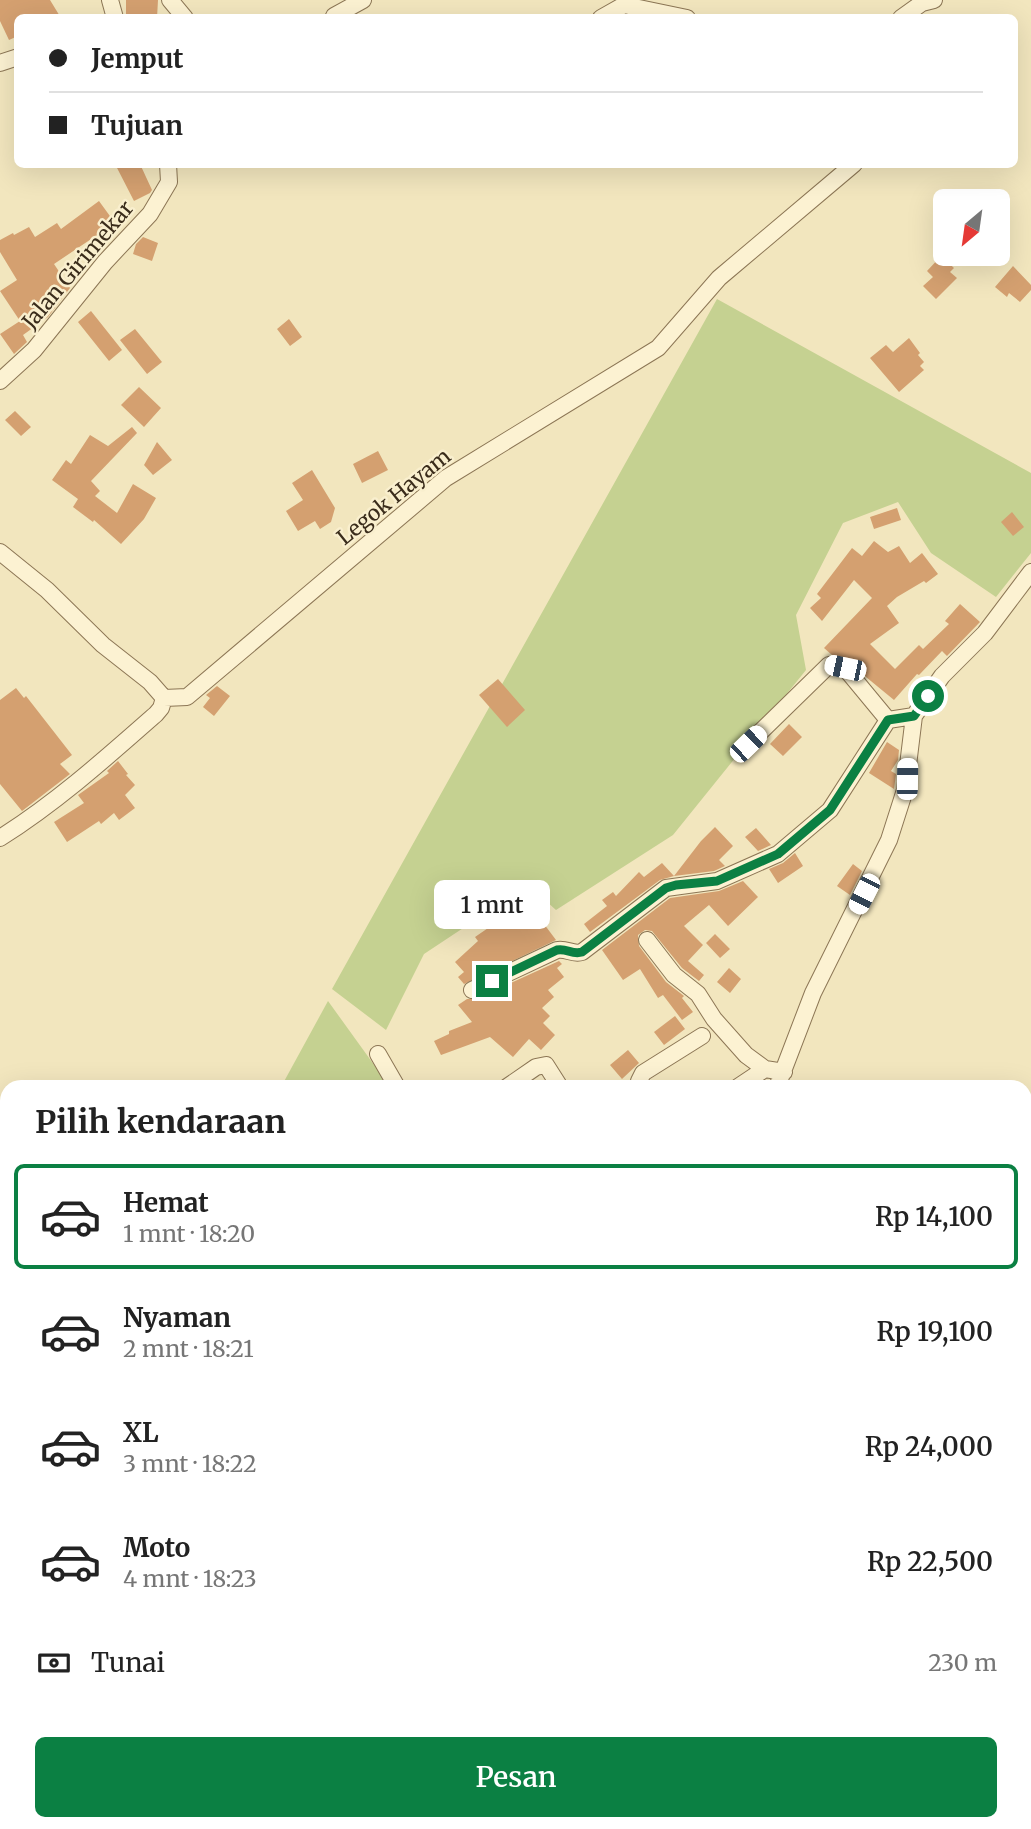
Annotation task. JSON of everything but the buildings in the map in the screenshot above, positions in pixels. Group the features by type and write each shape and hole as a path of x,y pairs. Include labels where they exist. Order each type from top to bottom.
{"street":[{"path":"170,0 182,14"},
{"path":"338,14 363,0"},
{"path":"907,14 922,3 934,0"},
{"path":"608,14 624,5 668,14"},
{"name":"Jalan Girimekar","path":"0,381 34,350 105,262 150,214 169,182 168,168"},
{"name":"Legok Hayam","path":"164,698 187,697 446,478 658,348 719,278 849,168"},
{"path":"0,552 64,605 103,645 150,682 164,698 156,714 80,780 0,838"},
{"path":"648,940 674,975 698,994 714,1019 746,1055 780,1079 813,993 889,840 907,779 914,716 942,676 985,633 1031,572"},
{"path":"748,744 829,665 845,668 888,720"},
{"path":"472,990 557,950 563,949 572,954 582,952 666,888 717,881 778,854 830,810 888,720 914,716"},
{"path":"640,1080 643,1073 702,1036"},
{"path":"378,1054 393,1080"},
{"path":"517,1080 536,1067 546,1065 556,1080"},
{"path":"748,1080 765,1069"}],"green space":[{"path":"717,299 1031,473 1031,553 996,597 931,553 898,502 843,523 796,615 806,670 673,835 556,910 528,885 424,954 386,1030 332,989"},
{"path":"328,1001 385,1080 285,1080"}],"route":[{"path":"492,981 557,950 567,950 572,954 582,952 666,888 728,878 778,854 830,810 863,763 888,720 914,716 928,696"}]}
